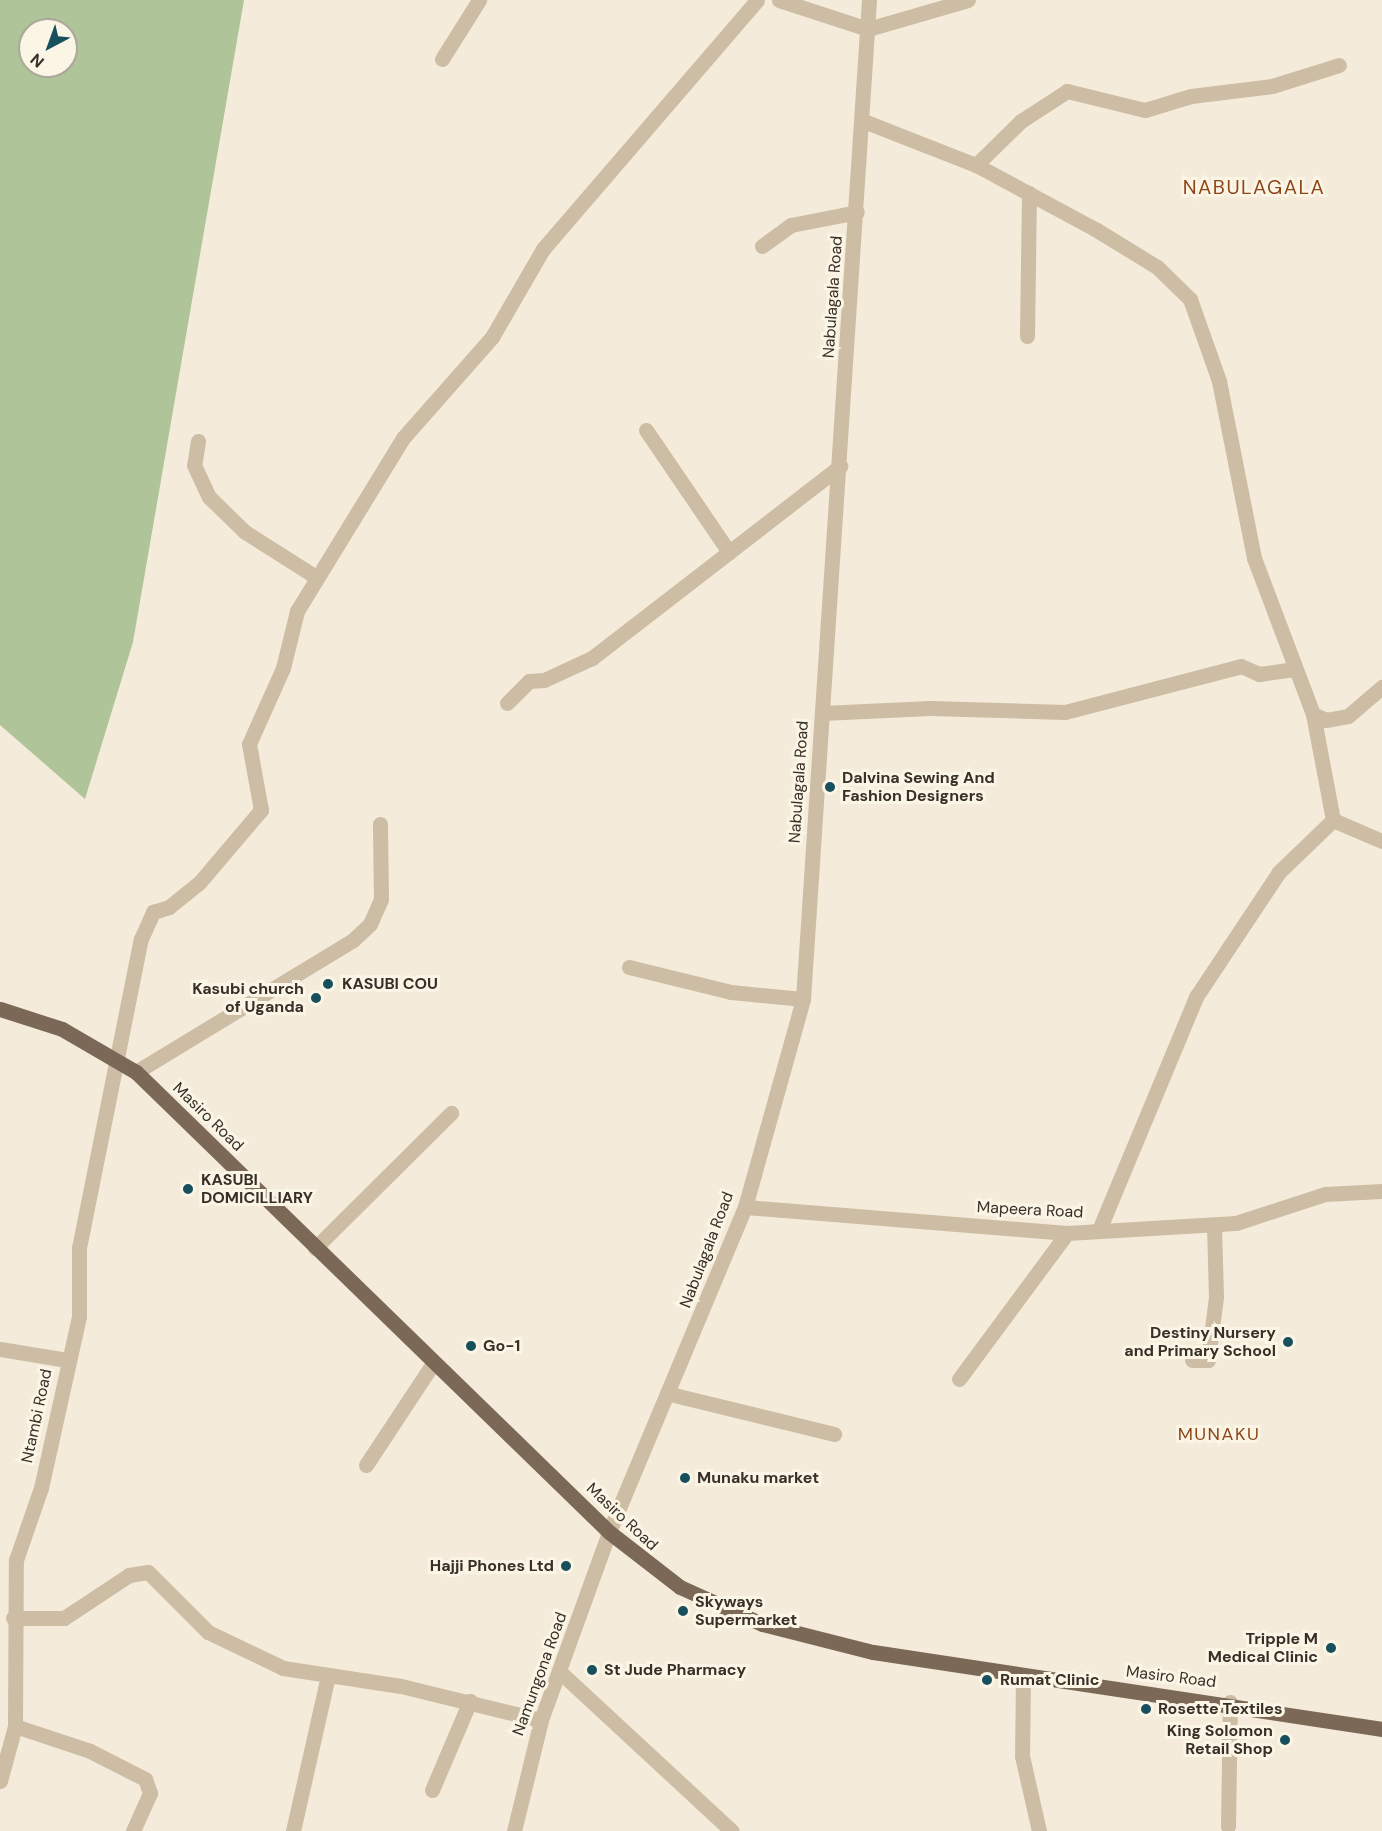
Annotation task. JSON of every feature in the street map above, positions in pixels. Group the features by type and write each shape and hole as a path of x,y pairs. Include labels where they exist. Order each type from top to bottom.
{"main road":[{"name":"Masiro Road","path":"0,1009 62,1029 116,1056 136,1072 609,1532 659,1575 762,1624 873,1652 1023,1677 1230,1702 1382,1729"}],"street":[{"path":"442,59 479,0"},
{"name":"Ntambi Road","path":"0,1781 15,1726 7,1693 16,1560 41,1488 67,1360 79,1316 79,1248 108,1120 116,1056 141,939 153,912 169,907 199,883 261,810 251,735 283,668 297,611 403,438 492,337 543,249 757,0"},
{"path":"779,0 868,29 968,0"},
{"name":"Nabulagala Road","path":"609,1532 670,1394 745,1207 802,999 840,466 869,0"},
{"path":"976,165 1021,121 1067,91 1145,110 1191,96 1272,86 1339,65"},
{"path":"861,120 976,165 1029,193 1157,267 1197,309 1237,455 1254,558 1313,714 1333,820"},
{"path":"1027,336 1029,193"},
{"path":"762,246 791,225 857,212"},
{"path":"646,430 729,552"},
{"path":"198,441 194,465 209,497 245,532 316,578"},
{"path":"507,703 529,681 544,680 592,658 840,466"},
{"path":"822,713 930,708 1065,712 1241,666 1258,674 1295,669"},
{"path":"1313,714 1326,720 1348,716 1382,687"},
{"path":"1333,820 1382,841"},
{"path":"1099,1230 1196,997 1280,872 1333,820"},
{"path":"136,1072 353,940 370,924 381,899 380,824"},
{"path":"629,967 730,992 802,999"},
{"path":"315,1248 452,1113"},
{"name":"Mapeera Road","path":"745,1207 1067,1233 1214,1225 1325,1194 1382,1191"},
{"path":"1192,1360 1208,1360 1216,1297 1214,1225"},
{"path":"959,1379 1067,1233"},
{"path":"0,1349 67,1360"},
{"path":"366,1465 434,1362"},
{"path":"670,1394 834,1434"},
{"name":"Namungona Road","path":"514,1831 541,1720 609,1532"},
{"path":"13,1618 64,1618 129,1575 147,1572 225,1644 283,1668 470,1701 541,1720"},
{"path":"560,1672 732,1831"},
{"path":"293,1831 328,1676"},
{"path":"1023,1677 1022,1756 1039,1831"},
{"path":"432,1790 470,1701"},
{"path":"1228,1826 1230,1702"},
{"path":"15,1726 90,1751 145,1779 150,1793 133,1831"}],"green space":[{"path":"0,0 244,0 133,642 85,799 0,725"}],"place":[{"name":"Dalvina Sewing And Fashion Designers","path":"830,787"},
{"name":"KASUBI COU","path":"328,984"},
{"name":"Kasubi church of Uganda","path":"316,998"},
{"name":"KASUBI DOMICILLIARY","path":"188,1189"},
{"name":"Destiny Nursery and Primary School","path":"1288,1342"},
{"name":"Go-1","path":"471,1346"},
{"name":"Munaku market","path":"685,1478"},
{"name":"Hajji Phones Ltd","path":"566,1566"},
{"name":"Skyways Supermarket","path":"683,1611"},
{"name":"Tripple M Medical Clinic","path":"1331,1648"},
{"name":"St Jude Pharmacy","path":"592,1670"},
{"name":"Rumat Clinic","path":"987,1680"},
{"name":"Rosette Textiles","path":"1146,1709"},
{"name":"King Solomon Retail Shop","path":"1285,1740"}],"district":[{"name":"NABULAGALA","path":"1254,187"},
{"name":"MUNAKU","path":"1219,1434"}]}
